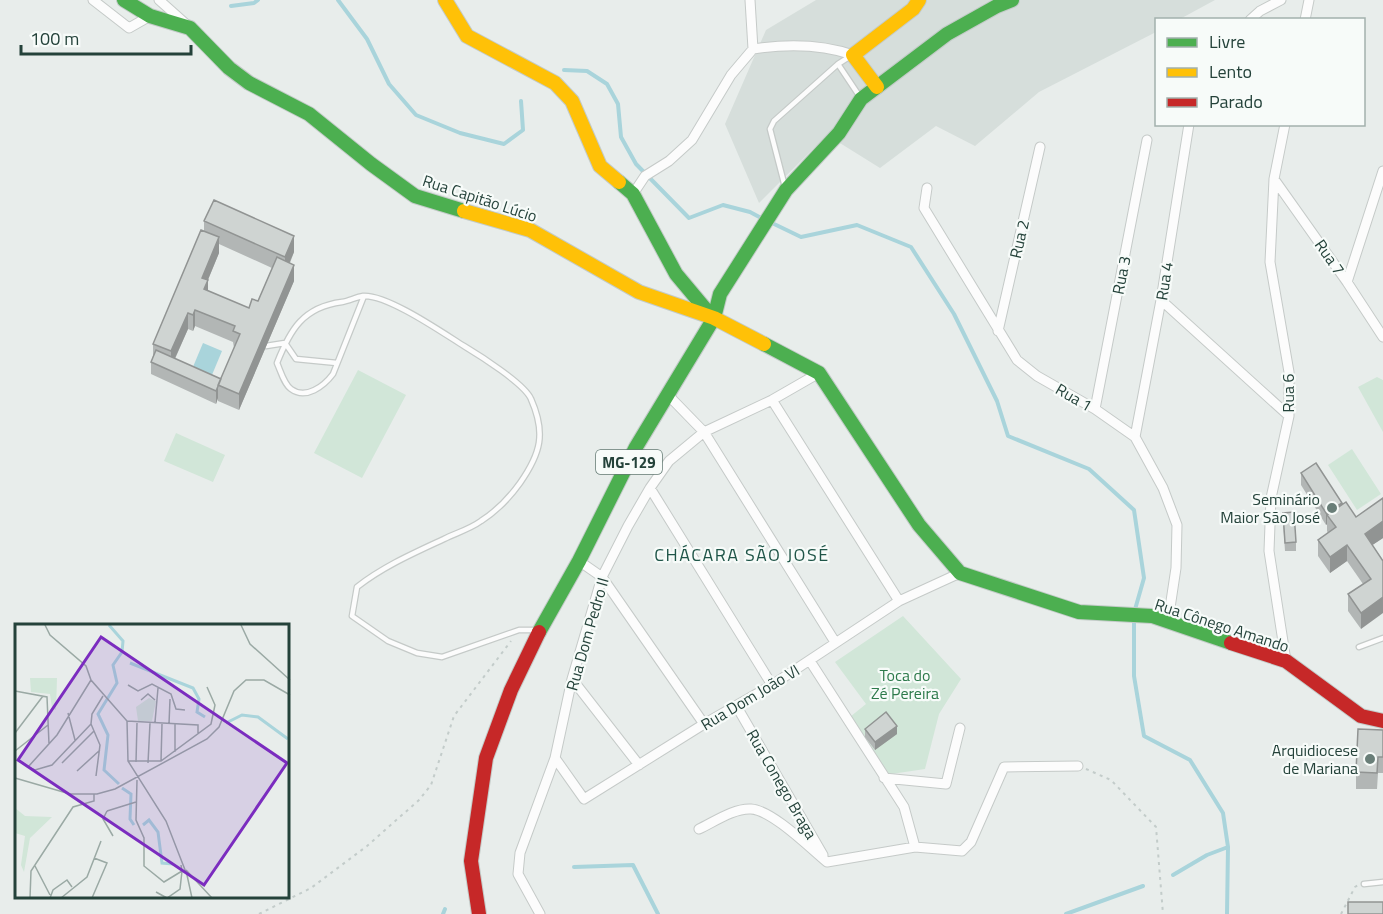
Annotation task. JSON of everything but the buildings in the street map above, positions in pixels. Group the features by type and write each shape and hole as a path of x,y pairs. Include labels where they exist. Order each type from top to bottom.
{"street":[{"path":"93,0 129,28 150,16"},
{"name":"Rua Capitão Lúcio","path":"124,0 150,16 190,28 235,73 309,114 415,196 530,230 639,292 714,318 819,373"},
{"path":"159,0 190,28"},
{"path":"445,0 467,36 555,83 572,101 600,166 633,194 676,274 714,318"},
{"path":"750,0 753,49"},
{"path":"853,55 913,9 919,0"},
{"name":"MG-129","path":"479,914 471,861 486,758 512,690 540,630 579,561 636,447 714,318 720,294 786,190 839,133 861,99 947,34 1011,0"},
{"path":"1252,18 1266,7 1281,0"},
{"path":"1305,18 1309,0"},
{"path":"633,194 645,176 669,161 692,140 731,75 753,49 778,45 834,49 853,55 877,87"},
{"name":"Rua 4","path":"1135,437 1161,300 1189,126"},
{"name":"Rua 6","path":"1285,126 1274,179 1270,262 1289,372 1288,416 1271,498 1269,551 1286,661"},
{"name":"Rua 3","path":"1095,409 1147,140"},
{"name":"Rua 2","path":"998,331 1040,147"},
{"path":"1347,282 1383,171"},
{"name":"Rua 7","path":"1274,179 1383,337"},
{"name":"Rua 1","path":"927,188 924,208 1017,360 1037,376 1095,409 1135,437 1163,488 1177,525 1176,568 1168,621"},
{"path":"1161,300 1288,416"},
{"path":"819,373 919,525 960,573"},
{"name":"Rua Dom Pedro II","path":"540,914 518,874 520,852 555,758 572,679 602,577 627,526 669,461 704,432 772,400 819,373"},
{"path":"668,395 704,432 835,642"},
{"path":"772,400 898,601"},
{"path":"650,488 772,685"},
{"path":"579,561 602,577 704,724"},
{"name":"Rua Dom João VI","path":"555,758 584,799 704,724 772,685 898,601 960,573"},
{"name":"Rua Cônego Amando","path":"960,573 1079,612 1152,616 1286,661 1361,716 1383,721"},
{"path":"810,661 904,807 915,847"},
{"path":"572,679 639,765"},
{"name":"Rua Conego Braga","path":"737,707 827,862"},
{"path":"884,778 946,784 960,728"},
{"path":"699,830 726,816 750,809 766,812 827,862 915,847 962,851 971,842 1004,767 1078,766"}],"lane":[{"path":"786,190 770,129 774,121 838,64 853,55"},
{"path":"838,64 861,99"},
{"path":"364,296 333,374 325,384 314,390 301,394 290,389 278,363 285,343 296,326 308,313 327,304 350,301 364,296 397,305 494,364 530,396 541,430 537,454 519,484 500,506 480,522 369,577 357,587 352,616 388,641 417,653 442,657 519,630 540,630"},
{"path":"266,346 285,343"},
{"path":"285,343 296,359 337,363"},
{"path":"1359,647 1383,638"},
{"path":"1364,884 1383,882"}],"path":[{"path":"290,898 311,888 367,846 419,800 431,784 454,716 519,630"},
{"path":"1078,766 1111,780 1156,827 1163,914"},
{"path":"1341,914 1355,886 1364,884"},
{"path":"259,914 289,899"}],"shaded area":[{"path":"816,0 1215,0 1182,18 1155,18 1155,33 1039,92 975,146 936,126 880,168 827,135 759,203 725,124 766,30"}],"green space":[{"path":"358,370 406,395 362,478 314,453"},
{"path":"1377,377 1383,380 1383,432 1358,387"},
{"path":"176,433 225,455 213,482 164,461"},
{"path":"1352,449 1381,494 1357,510 1328,465"},
{"name":"Toca do Zé Pereira","path":"903,616 961,679 939,714 925,769 878,776 845,721 866,704 835,662"}],"water":[{"path":"203,343 222,351 209,382 190,374"}],"waterway":[{"path":"231,6 254,3 258,0"},
{"path":"338,0 367,39 389,84 416,115 460,133 504,144 523,130 521,101"},
{"path":"564,70 587,71 607,84 618,104 621,137 636,164 689,218 723,205 750,212 763,219"},
{"path":"770,222 801,237 857,225 911,247 954,314 997,401 1008,436 1089,469 1134,510 1144,578 1134,613 1134,676 1144,736 1190,760 1223,813 1228,847 1227,914"},
{"path":"1173,875 1207,855 1228,847"},
{"path":"574,867 633,865 658,914"},
{"path":"1066,914 1143,886"},
{"path":"443,914 445,909"}],"traffic: fast":[{"path":"124,0 150,16 190,28 229,68 249,83 309,114 415,196 464,211"},
{"path":"539,632 579,561 636,447 714,318 720,294 786,190 839,133 861,99 947,34 1012,0"},
{"path":"619,182 633,194 676,274 712,317"},
{"path":"764,344 819,373 919,525 960,573 1079,612 1152,616 1231,643"}],"traffic: slow":[{"path":"445,0 467,36 555,83 572,101 600,166 619,182"},
{"path":"877,87 853,55 913,9 919,0"},
{"path":"464,211 530,230 639,292 714,318 764,344"}],"traffic: jam":[{"path":"479,914 471,861 486,758 511,690 539,632"},
{"path":"1231,643 1286,661 1361,716 1383,721"}],"place":[{"name":"Seminário Maior São José","path":"1332,508"},
{"name":"Arquidiocese de Mariana","path":"1370,759"}],"district":[{"name":"CHÁCARA SÃO JOSÉ","path":"742,554"}]}
